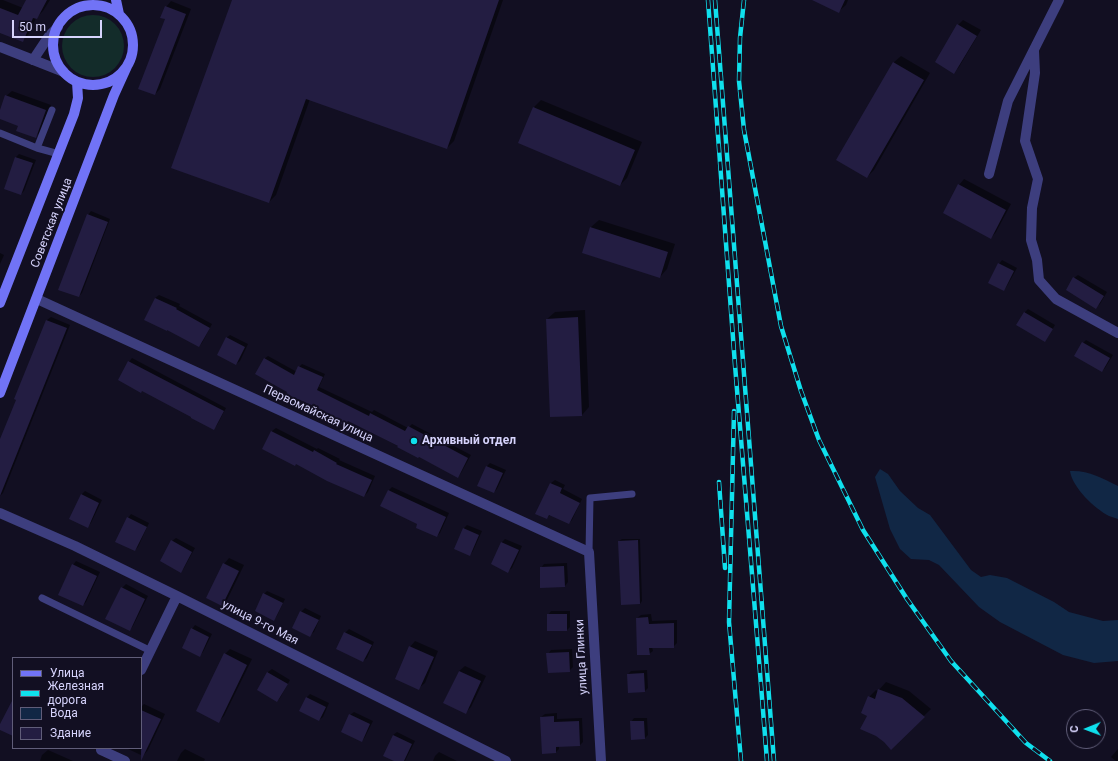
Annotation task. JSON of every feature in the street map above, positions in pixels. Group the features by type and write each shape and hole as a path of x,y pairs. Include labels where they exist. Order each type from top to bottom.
{"main road":[{"path":"74,0 58,27 54,37 53,48 57,62 64,72 77,82"},
{"name":"Советская улица","path":"0,393 114,95 129,62 133,48 133,40 127,23 119,14 116,0"},
{"path":"65,16 76,9 89,5 102,6 119,14"},
{"name":"Советская улица","path":"0,302 74,114 78,98 77,82 92,85 103,84 112,80 124,71 129,62"}],"street":[{"path":"989,174 1008,101 1059,0"},
{"path":"33,60 49,36 58,27"},
{"path":"0,48 64,72"},
{"path":"1034,51 1035,73 1026,141 1038,179 1032,208 1031,240 1037,260 1039,280 1056,299 1118,333"},
{"name":"Первомайская улица","path":"36,299 589,552"},
{"name":"улица 9-го Мая","path":"0,514 75,546 506,761"},
{"name":"улица Глинки","path":"589,552 601,761"},
{"path":"142,668 177,596"},
{"path":"102,749 125,761"}],"lane":[{"path":"38,148 52,110"},
{"path":"0,133 38,148 59,154"},
{"path":"589,552 590,498 632,494"},
{"path":"42,598 151,651"}],"green space":[{"path":"93,15 110,20 115,24 119,29 124,46 119,63 115,68 110,72 93,77 76,72 71,68 67,63 62,46 67,29 71,24 76,20"}],"water":[{"path":"880,469 888,474 900,491 918,508 930,515 971,570 981,577 990,575 1007,578 1054,602 1069,612 1103,621 1118,620 1118,661 1094,663 1063,655 1000,622 979,607 939,565 929,560 911,559 900,549 890,529 875,477"},
{"path":"1070,471 1089,473 1101,477 1118,486 1118,519 1103,513 1085,497 1075,484"}],"building":[{"path":"26,0 47,0 37,19 33,18 23,42 0,33 0,8 18,15"},
{"path":"232,0 499,0 447,149 306,99 269,203 171,168"},
{"path":"812,0 845,0 839,13"},
{"path":"165,6 186,14 155,95 138,89 165,19 160,18"},
{"path":"957,24 977,36 954,74 935,62"},
{"path":"893,62 924,80 867,178 836,160"},
{"path":"5,95 46,110 36,138 16,131 18,126 0,119 0,110"},
{"path":"533,107 635,150 620,186 518,143"},
{"path":"15,157 33,163 21,195 4,189"},
{"path":"958,184 1006,210 991,239 943,213"},
{"path":"87,214 108,222 79,297 58,290"},
{"path":"590,227 668,252 660,278 582,253"},
{"path":"998,263 1014,271 1004,291 988,283"},
{"path":"1073,277 1104,296 1096,309 1066,290"},
{"path":"155,298 177,308 176,309 210,328 199,347 144,320"},
{"path":"1024,312 1053,329 1045,342 1016,325"},
{"path":"578,317 582,416 550,417 546,319"},
{"path":"46,320 67,328 0,496 0,439 16,400 14,399"},
{"path":"226,337 245,347 236,365 217,355"},
{"path":"1082,342 1110,358 1102,372 1074,356"},
{"path":"264,358 294,375 298,366 323,377 317,390 369,416 370,413 405,431 408,426 468,458 458,478 348,421 345,426 323,415 325,411 286,394 287,392 255,374"},
{"path":"128,361 224,411 214,430 142,391 141,393 118,380"},
{"path":"271,431 313,452 314,450 337,463 336,464 372,480 364,497 327,481 296,464 295,466 262,449"},
{"path":"486,466 503,473 494,493 477,486"},
{"path":"550,483 562,488 560,493 580,503 569,524 549,515 547,519 535,514"},
{"path":"388,490 446,517 437,537 416,528 417,524 380,506"},
{"path":"81,494 99,503 88,528 69,519"},
{"path":"127,517 147,527 135,551 115,542"},
{"path":"463,528 479,535 470,556 454,549"},
{"path":"171,540 192,552 181,573 160,561"},
{"path":"638,540 640,604 621,605 618,541"},
{"path":"501,542 519,550 508,573 491,564"},
{"path":"223,563 239,571 222,606 206,598"},
{"path":"72,564 97,576 83,606 58,595"},
{"path":"564,566 565,587 540,588 540,567"},
{"path":"121,587 145,599 130,631 105,619"},
{"path":"263,593 283,603 274,621 255,611"},
{"path":"300,611 319,620 310,637 292,628"},
{"path":"547,614 567,614 567,631 547,631"},
{"path":"648,617 649,624 674,623 674,648 649,648 650,655 637,655 636,618"},
{"path":"191,628 209,637 200,657 182,648"},
{"path":"344,632 372,645 363,662 336,649"},
{"path":"409,646 434,657 419,690 395,679"},
{"path":"569,652 570,672 548,673 546,653"},
{"path":"224,653 247,665 219,723 196,711"},
{"path":"459,671 481,681 466,714 443,703"},
{"path":"267,672 288,684 277,702 257,690"},
{"path":"644,673 645,692 628,693 627,674"},
{"path":"878,689 902,698 925,717 891,750 876,736 860,729 867,716 861,713 868,696 875,699"},
{"path":"306,697 326,707 319,721 299,711"},
{"path":"12,701 12,736 0,730 0,724"},
{"path":"142,710 161,719 141,761 142,749"},
{"path":"349,714 370,724 362,742 341,732"},
{"path":"554,716 554,722 579,721 580,746 556,747 556,753 542,754 540,717"},
{"path":"630,721 644,721 645,739 631,740"},
{"path":"393,735 412,744 404,761 394,761 383,756"}],"railway":[{"path":"708,0 735,365 767,761"},
{"path":"715,0 774,761"},
{"path":"744,0 740,38 739,81 744,130 781,326 801,391 819,440 863,530 907,599 951,661 1026,743 1050,761"},
{"path":"734,411 729,622 741,761"},
{"path":"719,482 725,568"}],"place":[{"name":"Архивный отдел","path":"414,441"}]}
